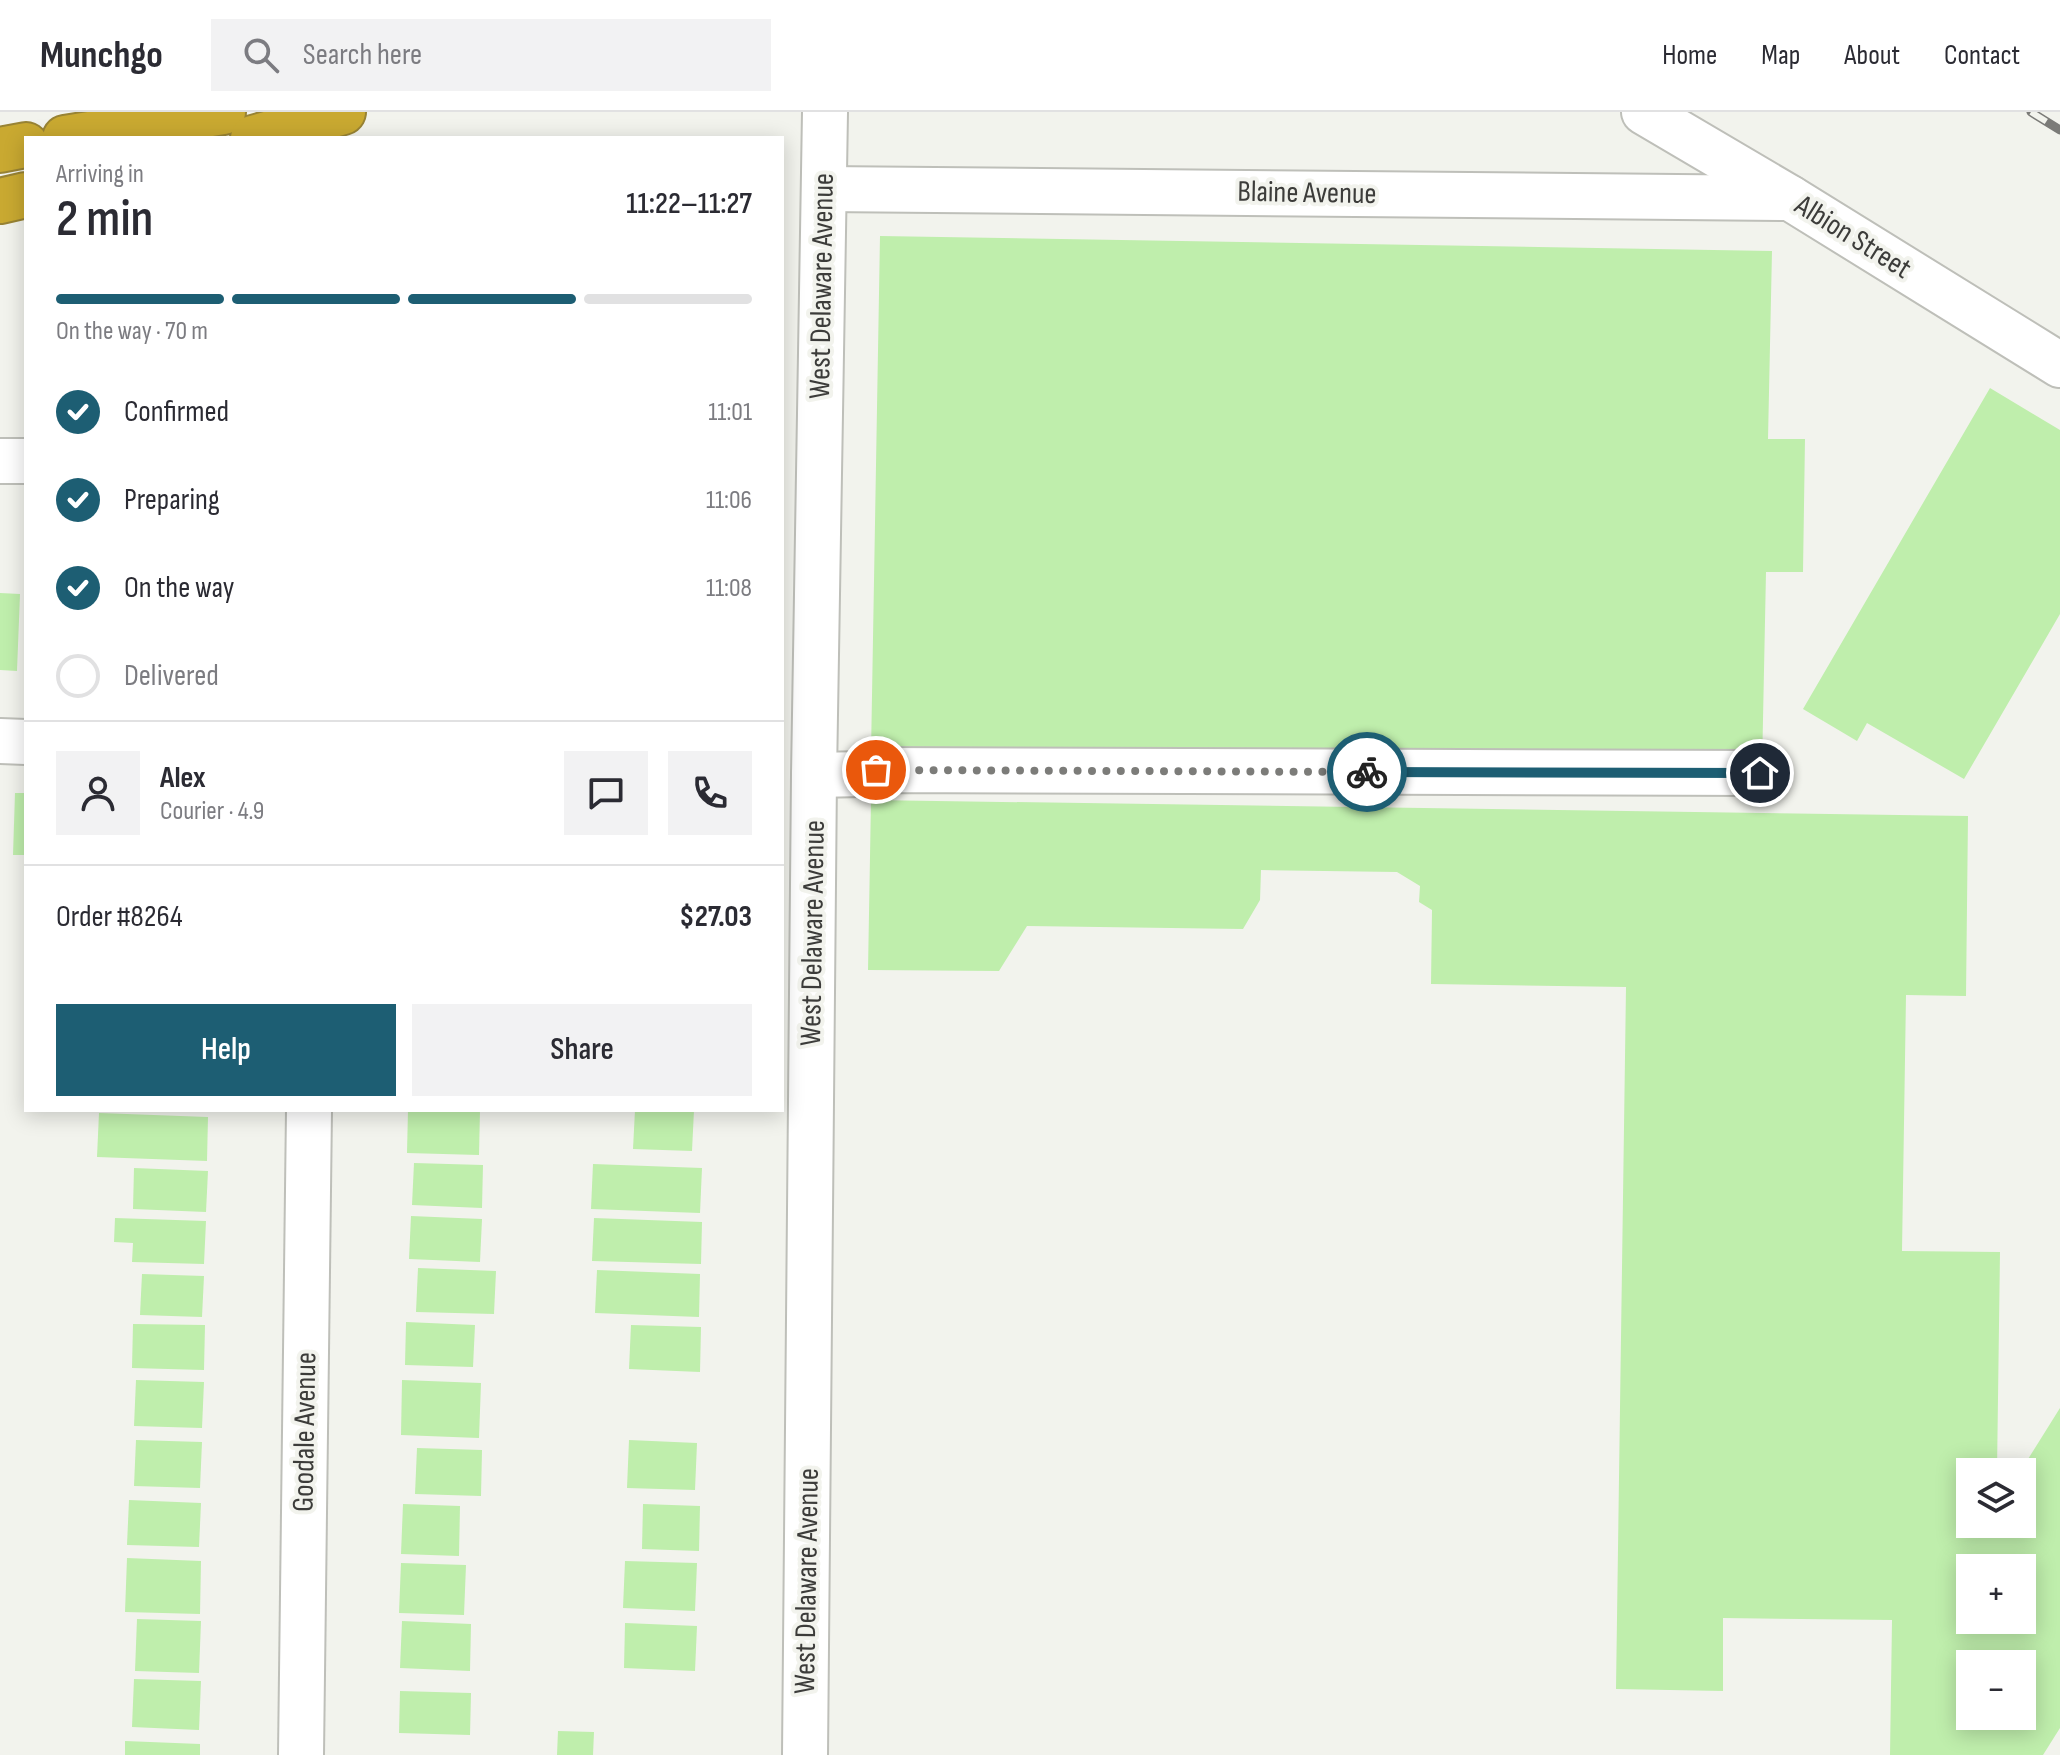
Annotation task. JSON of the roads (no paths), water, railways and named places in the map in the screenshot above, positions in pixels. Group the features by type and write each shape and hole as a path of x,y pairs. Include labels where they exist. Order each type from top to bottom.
{"highway":[{"path":"77,136 223,112"},
{"path":"260,136 343,112"},
{"path":"0,150 24,145"},
{"path":"0,201 24,195"}],"street":[{"name":"West Delaware Avenue","path":"805,1755 804,756 825,112"},
{"name":"Albion Street","path":"1644,112 2060,365"},
{"name":"Blaine Avenue","path":"824,189 1790,198"},
{"path":"0,461 24,461"},
{"path":"0,741 24,742"},
{"path":"804,756 864,774 876,770 1760,773"},
{"name":"Goodale Avenue","path":"301,1755 309,1112"}],"railway":[{"path":"2031,112 2060,130"}]}
